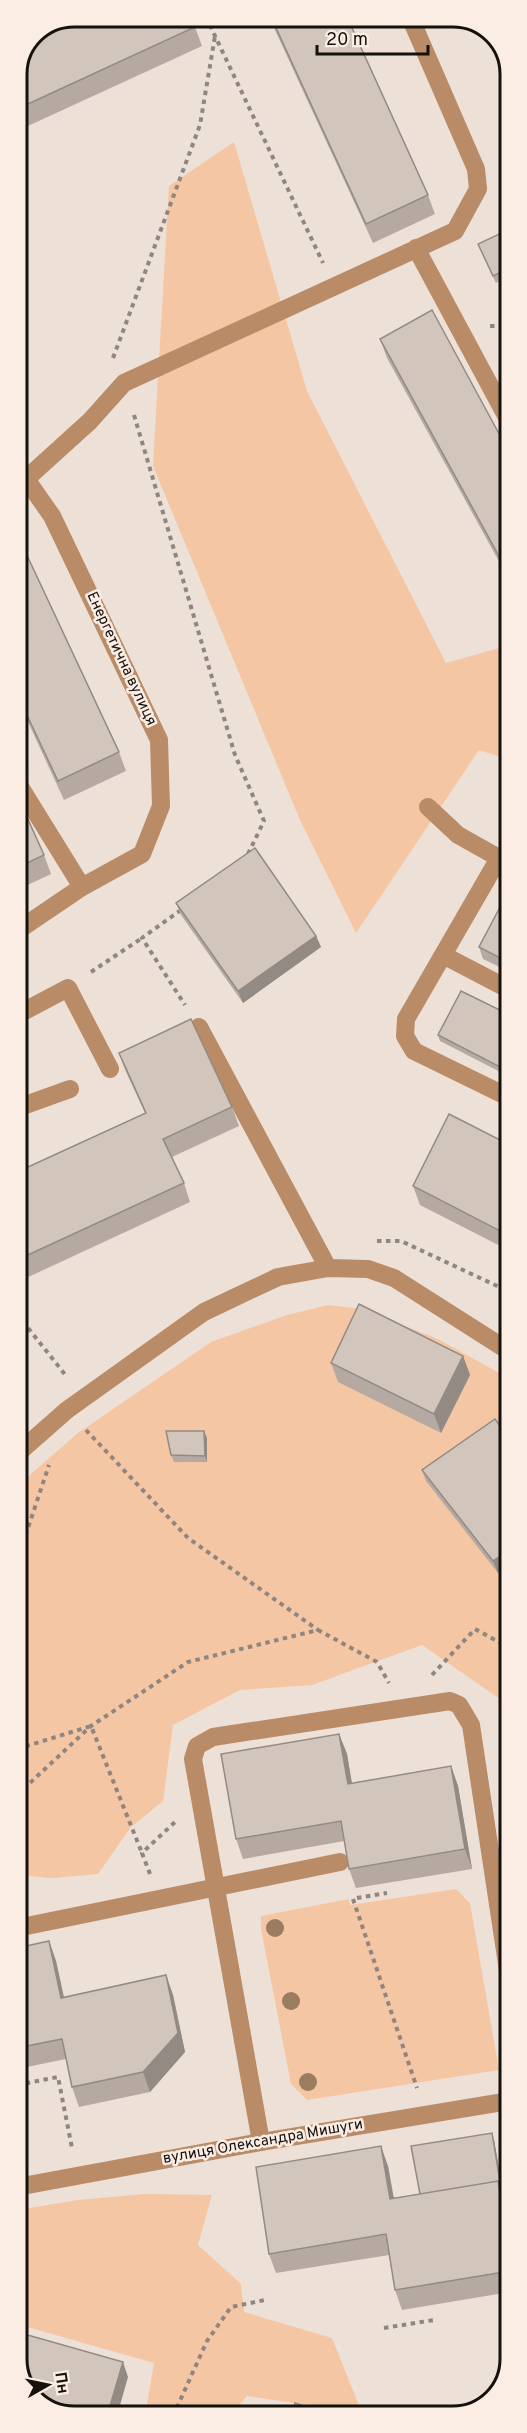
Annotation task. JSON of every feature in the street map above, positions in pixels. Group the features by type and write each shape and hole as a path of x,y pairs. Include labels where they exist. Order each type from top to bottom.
{"street":[{"path":"124,382 455,231 478,189 476,168 414,27"},
{"path":"416,248 500,404"},
{"name":"Енергетична вулиця","path":"27,478 90,421 124,382"},
{"name":"Енергетична вулиця","path":"27,480 57,525 159,740 161,806 142,854 82,887 27,924"},
{"path":"27,799 82,887"},
{"path":"428,807 458,835 500,857"},
{"path":"500,868 443,955 406,1019 405,1036 414,1051 500,1093"},
{"path":"443,955 500,985"},
{"path":"27,1010 68,988 110,1069"},
{"path":"199,1027 328,1268"},
{"path":"27,1104 70,1089"},
{"path":"27,1445 67,1410 204,1312 278,1277 328,1268 368,1269 394,1278 500,1346"},
{"path":"261,2142 193,1760 197,1746 213,1737 403,1706 450,1701 459,1705 471,1725 500,1918"},
{"path":"27,1926 340,1862"},
{"name":"вулиця Олександра Мишуги","path":"27,2185 261,2142 500,2103"}],"path":[{"path":"211,27 334,286"},
{"path":"110,366 200,125 215,36"},
{"path":"124,382 234,755 264,821 243,865"},
{"path":"68,988 188,904"},
{"path":"142,938 199,1027"},
{"path":"27,1327 84,1398"},
{"path":"67,1410 188,1538 318,1630 377,1662 403,1706 475,1629 500,1643"},
{"path":"27,1531 49,1464"},
{"path":"27,1786 91,1726 188,1662 318,1630"},
{"path":"27,1746 91,1726"},
{"path":"91,1726 160,1898"},
{"path":"142,1853 200,1799"},
{"path":"387,1893 355,1899 426,2115"},
{"path":"27,2083 57,2077 78,2175"},
{"path":"178,2406 207,2341 231,2307 265,2300"},
{"path":"384,2328 434,2320"}],"shaded area":[{"path":"234,142 307,391 446,663 500,648 500,757 479,750 356,933 300,820 153,466 169,186"},
{"path":"328,1305 362,1309 438,1339 500,1373 500,1699 422,1645 312,1685 240,1690 173,1725 163,1801 131,1827 98,1874 52,1878 27,1876 27,1477 78,1433 211,1342 287,1315"},
{"path":"456,1889 470,1903 499,2070 307,2100 291,2084 261,1929 261,1916 349,1899 350,1905"},
{"path":"144,2194 212,2195 198,2245 241,2284 244,2312 332,2338 359,2406 315,2406 247,2396 238,2406 147,2406 154,2363 27,2327 27,2208 78,2200"}],"building":[{"path":"74,27 195,27 27,104 27,74 31,56 41,41 56,31"},
{"path":"276,27 352,27 428,195 366,224"},
{"path":"500,234 500,273 493,276 478,244"},
{"path":"432,310 500,436 500,558 380,339"},
{"path":"27,555 119,752 58,781 27,715"},
{"path":"27,817 44,855 27,863"},
{"path":"255,848 316,936 238,991 176,903"},
{"path":"500,907 500,958 479,947"},
{"path":"461,991 500,1010 500,1067 438,1035"},
{"path":"191,1019 232,1107 163,1139 184,1183 27,1255 27,1167 146,1113 119,1053"},
{"path":"449,1114 500,1140 500,1231 413,1186"},
{"path":"359,1304 463,1356 434,1414 331,1363"},
{"path":"495,1419 500,1426 500,1556 493,1561 422,1470"},
{"path":"166,1431 204,1431 205,1456 171,1455"},
{"path":"339,1734 348,1784 451,1766 465,1849 349,1869 341,1821 236,1839 221,1754"},
{"path":"49,1941 61,1998 166,1975 178,2033 143,2072 72,2087 62,2039 27,2046 27,1946"},
{"path":"492,2133 500,2188 498,2181 420,2194 411,2146"},
{"path":"381,2146 390,2199 498,2181 500,2273 395,2290 386,2234 269,2254 256,2167"},
{"path":"27,2335 123,2362 110,2406 62,2404 48,2398 32,2380 27,2365"}]}
